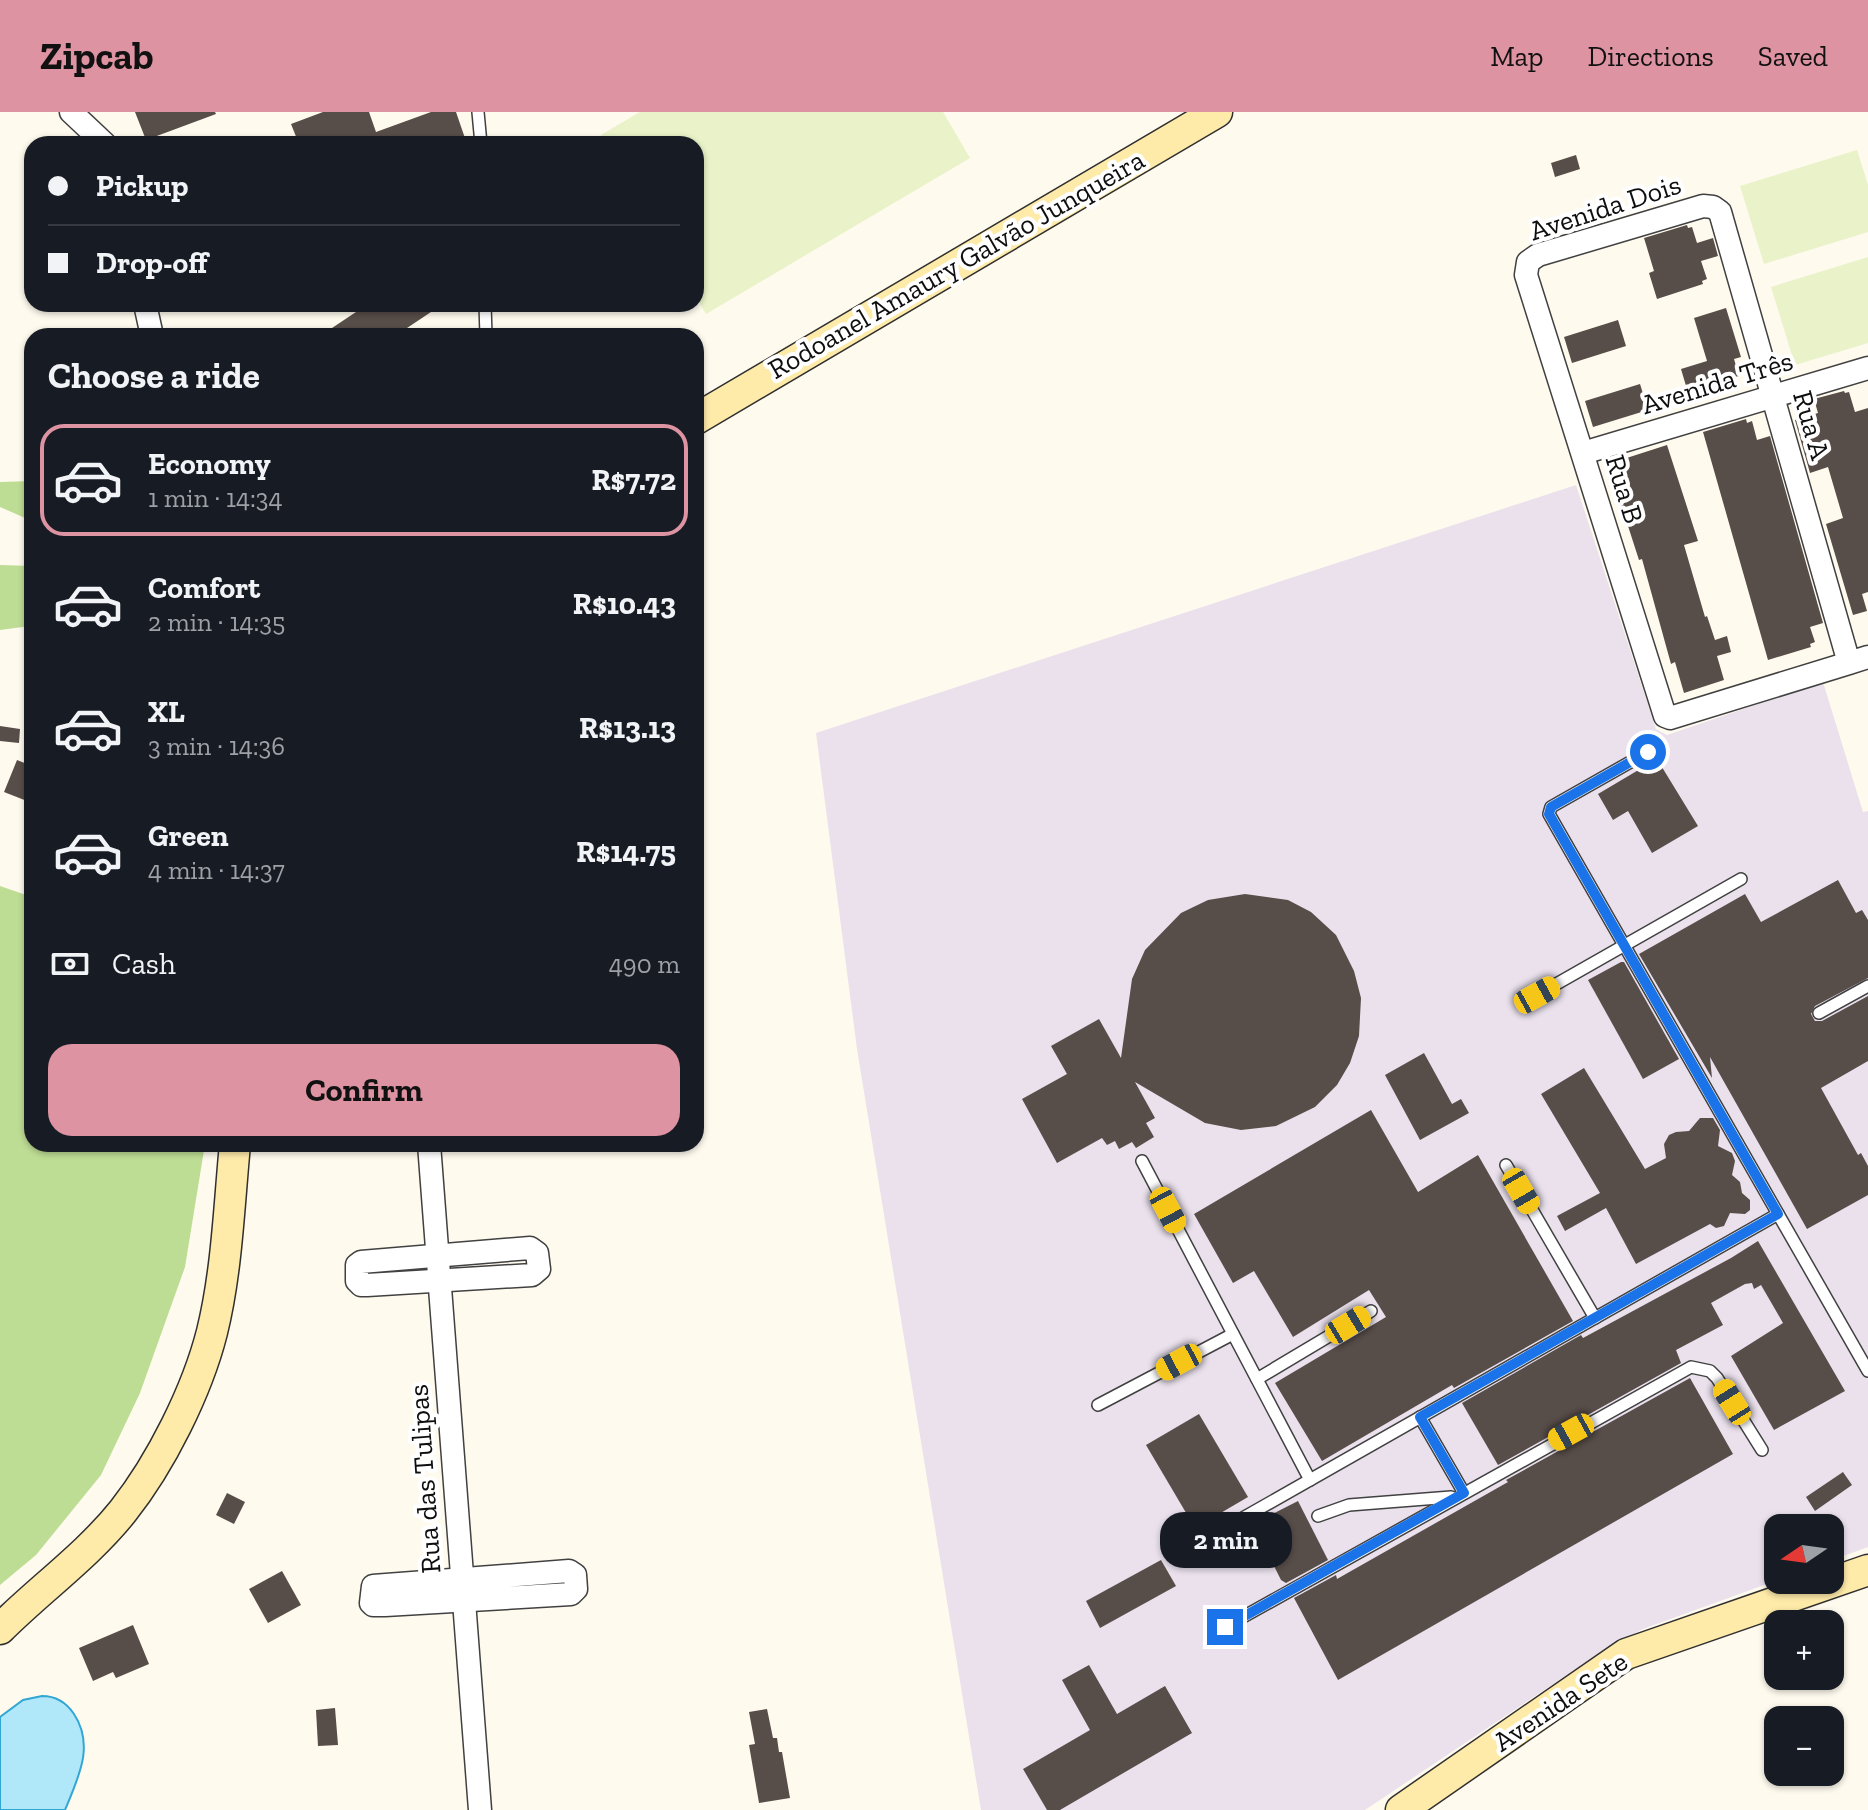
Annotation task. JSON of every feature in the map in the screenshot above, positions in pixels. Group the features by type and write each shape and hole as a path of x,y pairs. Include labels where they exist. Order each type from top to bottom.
{"main road":[{"name":"Rodoanel Amaury Galvão Junqueira","path":"704,414 1088,185 1217,112"},
{"path":"0,1629 36,1593 72,1565 122,1512 174,1427 212,1333 223,1271 234,1152"},
{"name":"Avenida Sete","path":"1401,1810 1626,1654 1868,1570"}],"street":[{"path":"71,112 96,136"},
{"name":"Avenida Dois","path":"1526,275 1528,262 1538,255 1703,206 1713,207"},
{"name":"Rua A","path":"1713,207 1720,212 1773,396 1858,660"},
{"name":"Rua B","path":"1526,275 1662,712 1670,718 1858,660"},
{"name":"Avenida Três","path":"1583,453 1868,368"},
{"name":"Rua das Tulipas","path":"430,1152 447,1281 470,1590 480,1810"},
{"name":"Rua das Tulipas","path":"445,1152 445,1256"},
{"path":"530,1248 537,1253 535,1268 447,1281 361,1285 357,1281 357,1265 361,1262 445,1256 530,1248"},
{"path":"378,1592 470,1590"},
{"name":"Rua das Tulipas","path":"470,1590 494,1810"}],"lane":[{"path":"478,112 480,136"},
{"path":"1659,749 1648,752 1549,810 1868,1371"},
{"path":"1537,995 1741,879"},
{"path":"1819,1013 1868,986"},
{"path":"1142,1161 1310,1480"},
{"path":"1506,1165 1595,1318"},
{"path":"1183,1552 1778,1214"},
{"path":"1257,1379 1371,1311"},
{"path":"1098,1405 1233,1334"},
{"path":"1225,1627 1691,1367 1710,1371 1717,1378 1762,1450"},
{"path":"1420,1417 1460,1495"},
{"path":"1318,1516 1349,1505 1460,1495"}],"shaded area":[{"path":"1576,485 1656,729 1667,735 1823,682 1863,812 1868,811 1868,1547 1844,1556 1844,1514 1764,1514 1764,1585 1643,1629 1610,1646 1365,1810 981,1810 857,1049 816,733"}],"green space":[{"path":"640,112 943,112 970,158 706,314 704,136 601,135"},
{"path":"1857,150 1868,185 1868,232 1764,264 1740,186"},
{"path":"1868,257 1868,343 1795,365 1771,287"},
{"path":"24,481 24,518 0,507 0,482"},
{"path":"0,565 24,566 24,627 0,630"},
{"path":"0,886 24,894 24,1152 204,1152 185,1267 140,1393 101,1475 36,1555 0,1585"}],"water":[{"path":"42,1696 64,1703 80,1726 84,1750 75,1786 65,1810 0,1810 0,1717 23,1700"}],"building":[{"path":"135,112 216,114 157,136 144,136"},
{"path":"323,112 369,112 376,132 431,112 456,112 464,136 296,136 291,124"},
{"path":"1576,155 1580,169 1555,177 1551,163"},
{"path":"1687,225 1688,228 1692,227 1697,243 1713,238 1718,256 1701,261 1707,279 1702,281 1703,284 1657,299 1649,273 1654,271 1644,238"},
{"path":"1726,308 1741,357 1734,359 1739,376 1734,377 1735,381 1689,396 1681,369 1707,361 1694,318"},
{"path":"356,312 431,312 407,328 332,328"},
{"path":"1618,320 1626,346 1572,363 1564,337"},
{"path":"1640,384 1648,410 1593,427 1585,401"},
{"path":"1849,392 1855,412 1868,408 1868,592 1862,594 1867,611 1853,615 1826,524 1843,518 1828,467 1810,473 1795,420 1818,413 1814,399"},
{"path":"1746,419 1747,423 1752,421 1757,440 1770,436 1823,623 1810,627 1815,642 1810,644 1811,647 1768,660 1703,432"},
{"path":"1667,445 1698,541 1684,545 1705,617 1715,640 1727,636 1731,652 1717,656 1724,680 1684,693 1675,662 1671,664 1642,559 1639,560 1608,464"},
{"path":"0,726 20,729 19,743 0,741"},
{"path":"1657,759 1698,826 1652,853 1628,811 1613,820 1598,794"},
{"path":"17,760 24,763 24,800 4,792"},
{"path":"1838,880 1856,913 1862,910 1868,920 1868,978 1815,1006 1811,1014 1815,1021 1822,1021 1868,996 1868,1061 1821,1088 1858,1155 1861,1153 1868,1166 1868,1195 1807,1229 1710,1057 1712,1078 1639,954 1745,894 1761,922"},
{"path":"1245,894 1288,900 1311,912 1336,935 1354,971 1361,998 1359,1036 1350,1063 1337,1085 1315,1107 1276,1126 1241,1130 1205,1123 1135,1082 1155,1118 1146,1123 1154,1137 1136,1148 1132,1142 1119,1149 1115,1141 1107,1145 1102,1138 1057,1163 1022,1099 1067,1074 1051,1046 1099,1019 1121,1058 1132,979 1145,950 1181,913 1208,900"},
{"path":"1624,962 1679,1059 1643,1079 1588,980"},
{"path":"1424,1053 1452,1104 1461,1099 1469,1113 1420,1140 1385,1075"},
{"path":"1584,1068 1645,1169 1666,1158 1664,1144 1669,1135 1689,1131 1700,1118 1713,1118 1720,1130 1718,1146 1732,1153 1735,1161 1732,1175 1740,1182 1742,1193 1750,1200 1750,1210 1745,1214 1730,1213 1724,1226 1716,1228 1710,1224 1636,1264 1606,1208 1565,1231 1557,1216 1600,1193 1541,1094"},
{"path":"1371,1110 1418,1192 1478,1155 1573,1321 1454,1388 1452,1385 1322,1461 1275,1383 1386,1317 1369,1290 1293,1337 1254,1271 1233,1283 1194,1214"},
{"path":"1758,1241 1845,1391 1774,1430 1731,1356 1783,1323 1761,1285 1754,1289 1752,1283 1745,1284 1711,1303 1723,1325 1676,1350 1681,1363 1498,1465 1462,1403 1581,1335 1583,1338"},
{"path":"1690,1378 1733,1454 1338,1680 1294,1598 1336,1575 1337,1579 1508,1482 1506,1480"},
{"path":"1199,1414 1248,1497 1195,1528 1146,1445"},
{"path":"1843,1472 1852,1485 1815,1511 1806,1497"},
{"path":"227,1493 245,1502 234,1524 216,1515"},
{"path":"1298,1501 1328,1560 1286,1583 1281,1580 1253,1524"},
{"path":"1161,1560 1176,1586 1100,1628 1086,1601"},
{"path":"282,1571 301,1605 268,1623 249,1589"},
{"path":"133,1625 149,1664 116,1678 113,1672 93,1681 79,1648"},
{"path":"1089,1665 1117,1714 1165,1686 1192,1733 1060,1810 1047,1810 1023,1769 1090,1730 1062,1680"},
{"path":"335,1708 338,1745 318,1746 316,1710"},
{"path":"767,1709 773,1738 777,1738 779,1752 782,1752 790,1798 759,1803 749,1745 755,1744 749,1712"}],"route":[{"path":"1225,1627 1464,1493 1420,1417 1778,1214 1549,814 1551,807 1648,752"}]}
